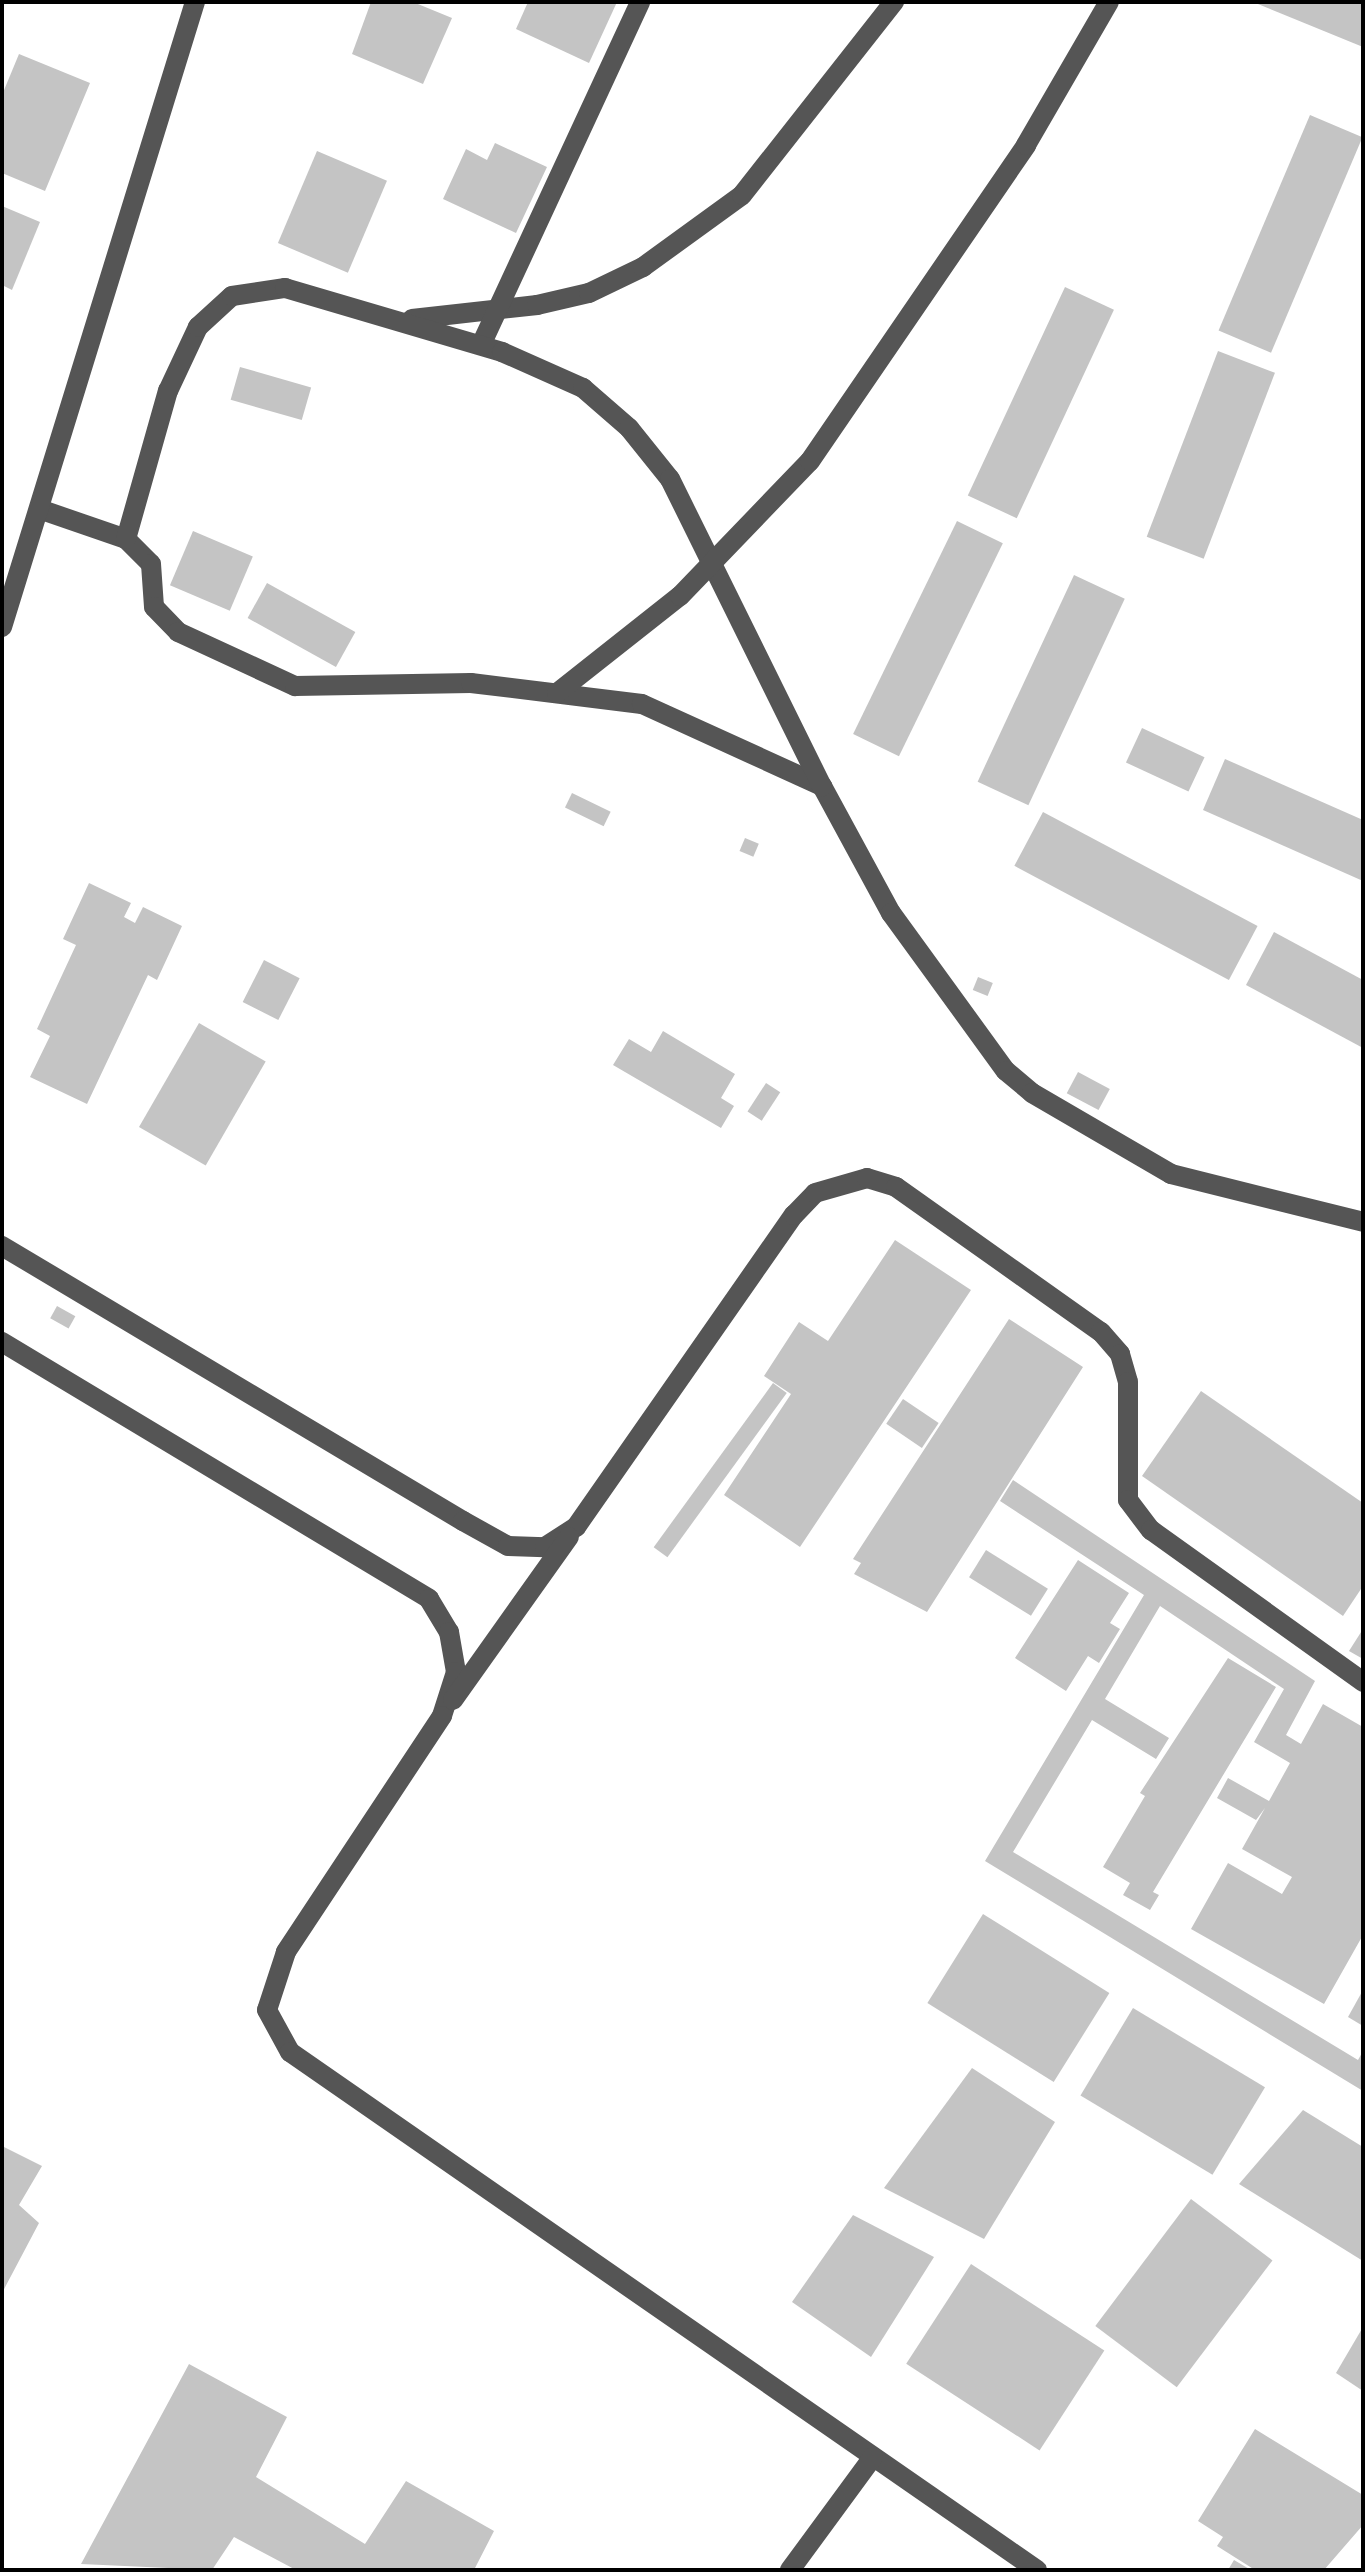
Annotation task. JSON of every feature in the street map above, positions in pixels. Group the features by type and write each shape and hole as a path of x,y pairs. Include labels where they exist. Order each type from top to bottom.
{"street":[{"path":"2,627 6,602 42,510 195,2"},
{"path":"481,345 640,2"},
{"path":"406,320 497,310 589,293 630,274 742,195 894,2"},
{"path":"557,693 709,567 819,449 1026,145 1109,2"},
{"path":"126,539 168,391 198,327 232,296 285,288 406,320 481,345 583,388 629,428 670,479 709,567 891,913 1006,1071 1032,1093 1171,1174 1363,1222"},
{"path":"42,510 126,539 151,564 154,607 178,632 295,686 471,683 642,704 822,786"},
{"path":"1037,2570 290,2052 267,2010 286,1952 442,1716 794,1215 815,1193 867,1178 896,1187 1101,1332 1120,1354 1128,1382 1128,1500 1151,1530 1363,1682"},
{"path":"2,1246 508,1546 545,1547 576,1527"},
{"path":"2,1342 429,1599 449,1632 456,1672 442,1716"},
{"path":"790,2570 873,2457"}],"building":[{"path":"371,2 413,2 452,18 423,84 352,54"},
{"path":"528,2 617,2 589,63 516,29"},
{"path":"1253,2 1363,2 1363,47"},
{"path":"19,54 90,83 45,191 2,173 2,95"},
{"path":"1310,115 1362,137 1271,353 1219,330"},
{"path":"495,143 547,167 516,233 443,199 466,149 487,160"},
{"path":"317,151 387,181 348,273 278,243"},
{"path":"2,206 40,222 12,290 2,285"},
{"path":"1065,287 1114,310 1017,518 968,495"},
{"path":"1218,351 1275,373 1204,559 1147,537"},
{"path":"240,367 311,387 302,420 231,400"},
{"path":"957,521 1003,543 899,756 853,734"},
{"path":"193,531 253,556 230,611 170,585"},
{"path":"1074,575 1125,599 1028,805 978,782"},
{"path":"267,583 355,632 336,667 248,618"},
{"path":"1142,728 1205,757 1188,792 1126,762"},
{"path":"1225,759 1363,820 1363,881 1203,810"},
{"path":"572,793 611,812 604,826 565,807"},
{"path":"1043,812 1258,926 1229,980 1014,866"},
{"path":"745,838 759,844 753,857 740,851"},
{"path":"89,883 131,903 124,917 135,923 143,907 182,926 157,980 148,975 87,1104 30,1077 50,1036 37,1029 76,945 63,939"},
{"path":"1274,932 1363,980 1363,1048 1246,985"},
{"path":"264,960 300,978 278,1020 243,1002"},
{"path":"978,977 993,983 988,996 973,990"},
{"path":"199,1023 266,1062 206,1165 139,1127"},
{"path":"663,1031 735,1074 721,1098 734,1106 721,1128 613,1065 629,1039 651,1052"},
{"path":"1078,1072 1110,1089 1099,1110 1067,1093"},
{"path":"766,1083 780,1092 762,1121 747,1112"},
{"path":"895,1240 971,1290 800,1547 724,1495 791,1394 764,1376 799,1322 828,1341"},
{"path":"57,1306 75,1316 69,1328 50,1318"},
{"path":"1009,1319 1083,1367 927,1612 854,1574 861,1563 853,1559"},
{"path":"773,1383 787,1393 667,1557 654,1547"},
{"path":"1201,1391 1363,1503 1363,1586 1343,1616 1142,1476"},
{"path":"903,1399 939,1423 922,1448 886,1424"},
{"path":"1013,1480 1315,1681 1286,1735 1301,1744 1323,1704 1363,1727 1363,1935 1324,2004 1191,1929 1228,1863 1282,1894 1292,1877 1242,1849 1265,1808 1256,1820 1217,1798 1228,1778 1269,1801 1290,1763 1254,1742 1284,1689 1160,1606 1105,1699 1169,1738 1156,1759 1092,1720 1013,1852 1358,2060 1363,2051 1363,2091 985,1861 1144,1595 1000,1501"},
{"path":"986,1550 1048,1589 1031,1616 969,1577"},
{"path":"1078,1560 1129,1593 1110,1623 1120,1629 1099,1663 1088,1656 1066,1691 1015,1658"},
{"path":"1363,1629 1363,1659 1349,1651"},
{"path":"1228,1658 1276,1687 1153,1892 1159,1895 1150,1910 1123,1895 1130,1883 1103,1867 1145,1796 1140,1793"},
{"path":"983,1914 1109,1993 1054,2082 927,2003"},
{"path":"1363,1990 1363,2026 1348,2017"},
{"path":"1133,2008 1265,2087 1212,2175 1080,2095"},
{"path":"972,2068 1055,2122 984,2239 884,2188"},
{"path":"1303,2110 1363,2147 1363,2261 1239,2184"},
{"path":"2,2146 42,2166 19,2205 39,2223 2,2293"},
{"path":"1191,2199 1272,2260 1177,2387 1095,2326"},
{"path":"853,2215 934,2257 871,2357 792,2302"},
{"path":"971,2264 1104,2351 1040,2450 906,2364"},
{"path":"1363,2327 1363,2391 1336,2373"},
{"path":"189,2364 287,2417 256,2477 365,2544 406,2481 494,2531 474,2570 296,2570 234,2537 212,2570 81,2564"},
{"path":"1255,2429 1363,2495 1363,2525 1324,2570 1255,2570 1217,2546 1223,2537 1198,2521"},
{"path":"1234,2560 1251,2570 1228,2570"}]}
